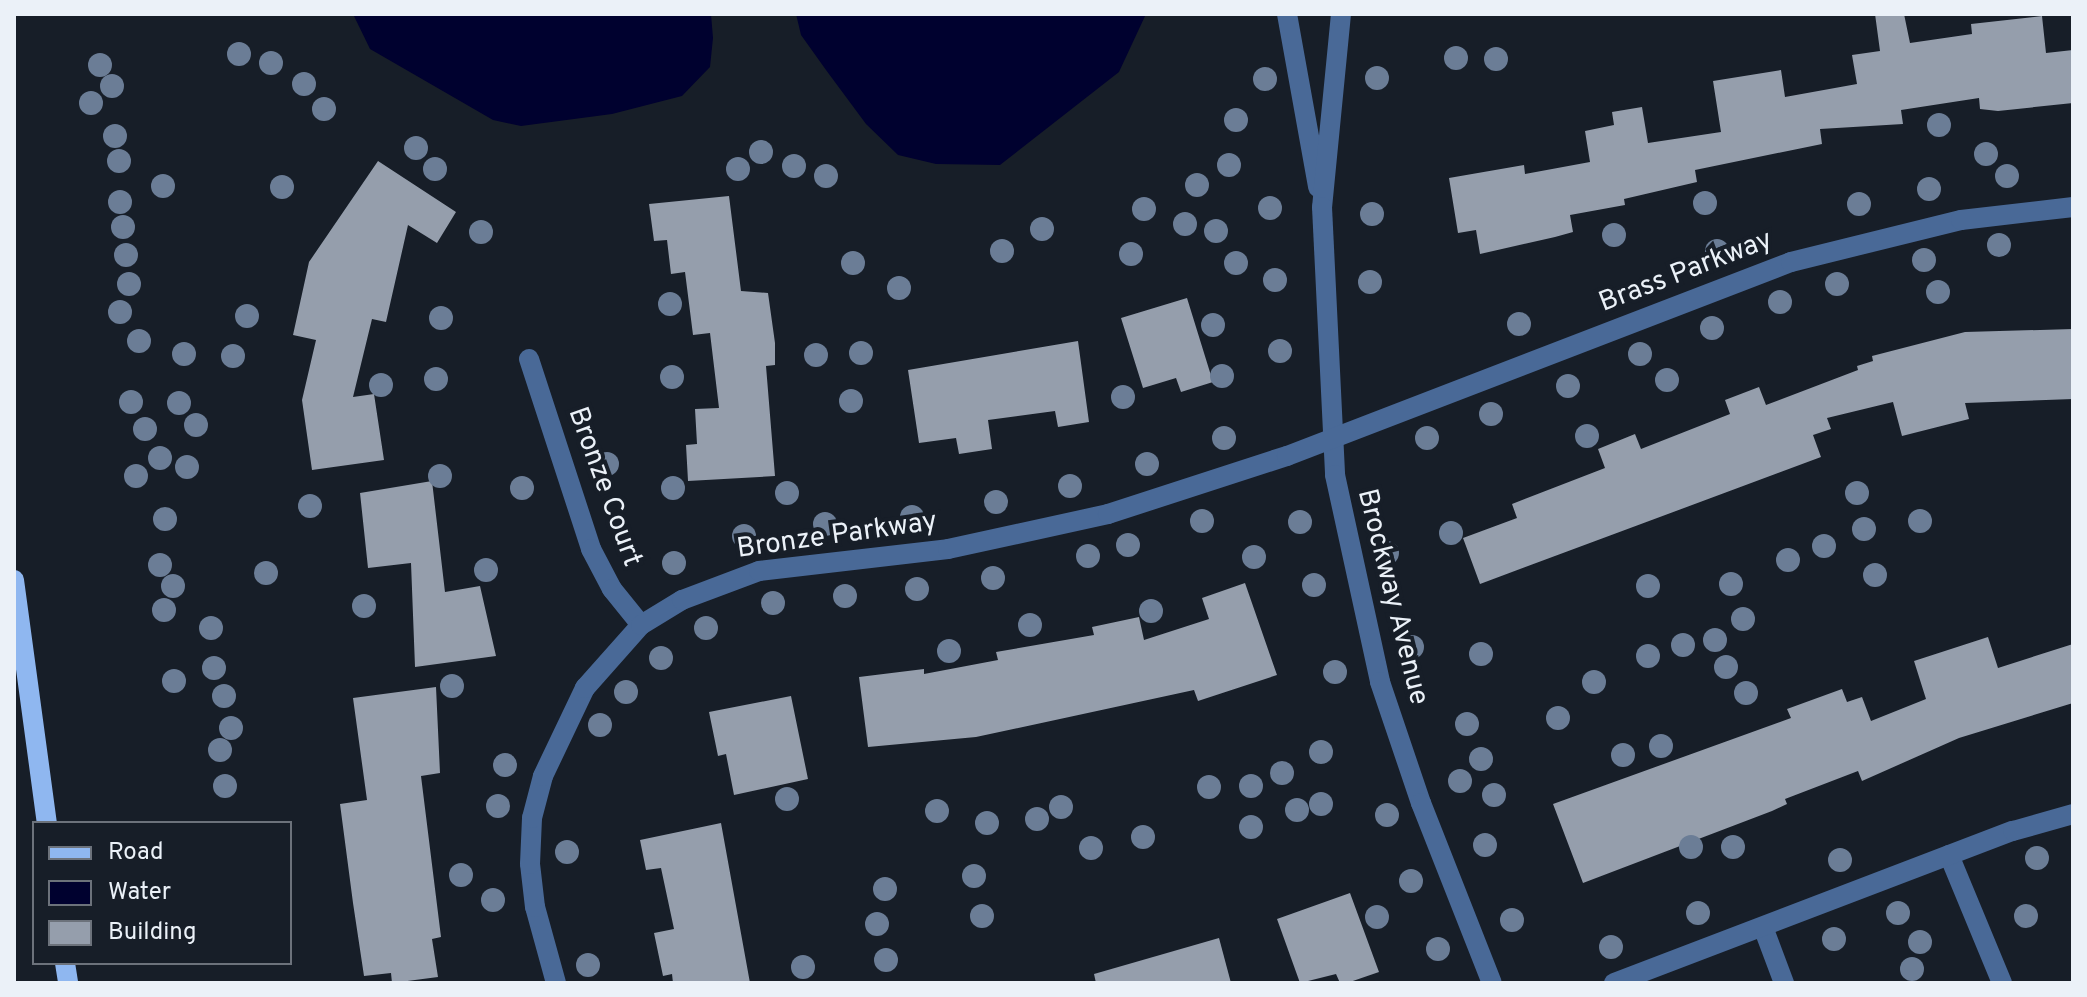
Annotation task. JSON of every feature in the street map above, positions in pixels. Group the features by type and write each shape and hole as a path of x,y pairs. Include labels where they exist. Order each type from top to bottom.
{"main road":[{"path":"14,580 47,821"}],"street":[{"name":"Brockway Avenue","path":"1287,14 1322,207 1333,437 1354,578 1380,682 1492,983"},
{"name":"Brockway Avenue","path":"1322,207 1341,14"},
{"name":"Brass Parkway","path":"1333,437 1791,262 1961,220 2073,207"},
{"name":"Bronze Court","path":"529,359 591,549 612,589 641,625"},
{"name":"Bronze Parkway","path":"556,983 535,907 532,818 562,729 585,688 641,625 707,589 759,571 948,549 1051,528 1151,501 1333,437"},
{"path":"1614,983 1949,855 2073,814"},
{"path":"1949,855 2002,983"},
{"path":"1763,927 1784,983"}],"water":[{"path":"353,14 711,14 713,38 710,67 682,96 612,114 521,126 493,120 370,49"},
{"path":"796,14 1146,14 1119,72 1000,165 936,164 898,155 866,124 826,70 801,35"}],"building":[{"path":"1875,14 1904,14 1910,43 1972,34 1971,24 2042,16 2046,53 2073,50 2073,103 1998,111 1980,109 1979,98 1901,110 1903,124 1820,129 1822,144 1695,170 1697,182 1624,199 1625,205 1570,215 1573,232 1555,237 1480,254 1476,230 1458,233 1449,178 1524,165 1525,174 1590,162 1585,131 1614,125 1612,112 1642,107 1648,143 1721,132 1713,81 1781,70 1785,97 1857,84 1852,55 1880,51"},
{"path":"378,161 456,212 437,243 408,225 386,322 372,319 353,397 374,394 384,460 312,470 302,400 316,340 293,335 309,262"},
{"path":"729,196 741,291 768,293 775,343 775,365 766,366 775,476 688,481 686,445 697,444 695,409 719,408 710,333 693,335 685,272 671,274 667,240 654,241 649,204"},
{"path":"1187,298 1213,382 1181,392 1176,378 1143,388 1121,318"},
{"path":"2073,329 2073,399 1965,403 1969,419 1902,436 1893,402 1827,418 1831,429 1813,435 1821,457 1480,584 1463,538 1517,518 1512,504 1605,468 1598,449 1635,434 1641,449 1730,414 1725,400 1759,387 1766,405 1858,370 1857,366 1873,361 1872,356 1965,332"},
{"path":"1078,341 1089,422 1058,427 1055,411 988,420 992,449 959,454 956,438 919,443 908,370"},
{"path":"432,481 445,592 480,586 496,656 415,667 411,563 368,568 360,493"},
{"path":"1245,583 1277,675 1198,701 1194,690 976,737 868,747 859,677 924,669 924,674 998,660 996,652 1094,635 1092,627 1139,617 1144,640 1209,619 1202,598"},
{"path":"1988,637 1998,668 2073,644 2073,703 1959,738 1862,781 1858,771 1785,799 1787,804 1772,811 1583,883 1553,804 1791,718 1787,709 1842,689 1847,702 1862,697 1871,721 1926,699 1914,661"},
{"path":"436,687 440,773 421,776 441,937 432,939 438,977 392,983 391,973 364,976 353,903 340,804 367,800 353,698"},
{"path":"791,696 808,779 734,795 726,754 718,756 709,712"},
{"path":"721,823 750,983 673,983 672,974 663,976 654,933 674,929 661,868 646,870 640,840"},
{"path":"1350,893 1379,972 1347,983 1340,983 1336,974 1300,983 1277,919"},
{"path":"1219,938 1231,983 1096,983 1094,974"}]}
